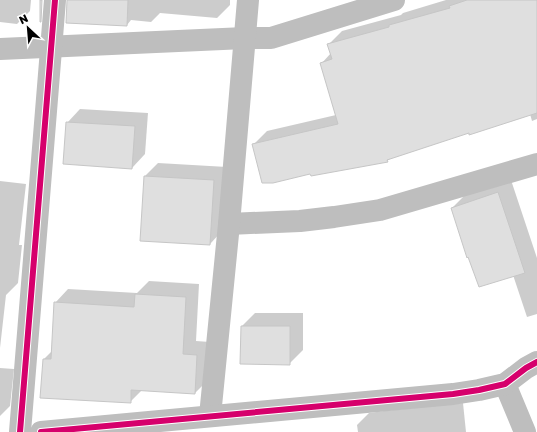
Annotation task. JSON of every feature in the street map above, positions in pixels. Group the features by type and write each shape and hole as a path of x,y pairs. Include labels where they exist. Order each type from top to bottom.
{"street":[{"path":"20,432 55,0"},
{"path":"210,416 229,224 248,0"},
{"path":"0,49 271,38 394,0"},
{"path":"229,224 300,221 380,210 537,164"},
{"path":"41,432 453,394 505,384 526,368 537,362"},
{"path":"505,384 525,432"}],"building":[{"path":"40,0 42,0 41,22 40,22"},
{"path":"67,0 128,0 127,26 66,23"},
{"path":"467,0 537,0 537,113 469,135 469,133 387,160 388,162 311,176 310,174 273,183 262,183 252,144 338,124 320,63 332,59 327,44 450,8 449,6"},
{"path":"66,122 135,126 132,169 63,164"},
{"path":"144,176 214,180 210,245 140,241"},
{"path":"498,192 525,273 479,287 468,257 467,258 451,208"},
{"path":"135,294 186,297 183,354 197,355 195,394 131,390 131,403 40,398 43,359 51,359 54,302 134,307"},
{"path":"241,326 290,326 290,365 240,364"}],"cycle path":[{"path":"20,432 55,0"},
{"path":"41,432 453,394 505,384 526,368 537,362"}]}
